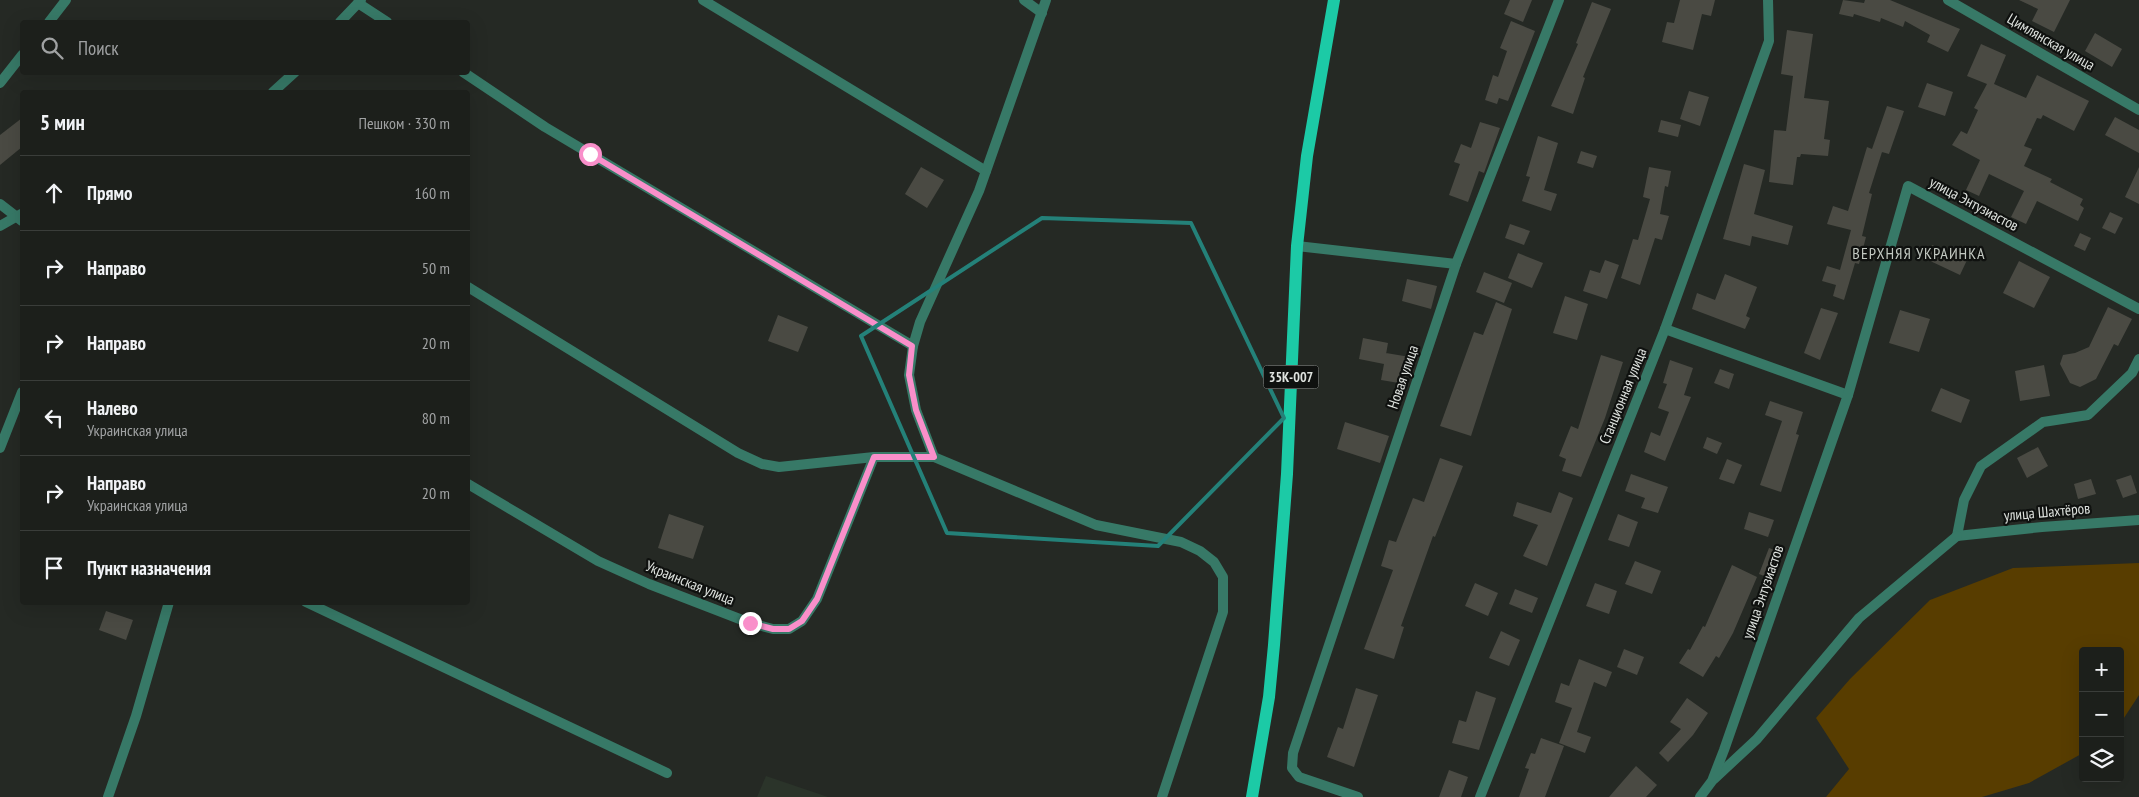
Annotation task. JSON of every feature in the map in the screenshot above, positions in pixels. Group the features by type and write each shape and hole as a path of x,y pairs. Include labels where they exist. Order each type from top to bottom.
{"main road":[{"name":"35К-007","path":"1252,797 1269,697 1274,645 1287,474 1297,246 1307,156 1334,0"}],"street":[{"path":"50,20 66,0"},
{"path":"703,0 986,171"},
{"path":"1024,0 1042,13"},
{"path":"934,457 916,410 909,375 912,346 920,322 979,191 1046,0"},
{"name":"Новая улица","path":"1358,797 1299,777 1292,768 1293,753 1456,264 1559,0"},
{"name":"Станционная улица","path":"1480,797 1665,329 1769,41 1768,0"},
{"name":"Цимлянская улица","path":"1948,0 2139,110"},
{"path":"342,20 359,1 385,20"},
{"path":"0,83 20,58"},
{"path":"275,90 293,75"},
{"path":"467,75 545,127 912,346"},
{"name":"улица Энтузиастов","path":"1700,797 1712,781 1848,395 1908,186 2139,309"},
{"path":"0,204 20,217"},
{"path":"0,226 20,217"},
{"path":"1297,246 1456,264"},
{"path":"470,288 738,453 762,464 779,467 874,457 934,457 1096,525 1181,542 1200,551 1214,562 1223,578 1223,612 1162,797"},
{"path":"1665,329 1848,395"},
{"path":"1712,781 1757,738 1859,618 1957,536 1964,500 1981,466 2043,422 2088,415 2132,373 2139,359"},
{"path":"0,448 20,397"},
{"name":"Украинская улица","path":"470,485 598,561 750,623 773,629 789,629 802,621 817,599 874,457"},
{"name":"улица Шахтёров","path":"1957,536 2052,526 2139,520"},
{"path":"108,797 136,716 168,605"},
{"path":"312,605 667,773"}],"highlighted area":[{"path":"1042,218 1191,223 1284,418 1158,546 947,533 861,336"}],"shaded area":[{"path":"2139,563 2139,695 2124,718 2124,647 2079,647 2079,755 2029,783 1982,797 1826,797 1849,769 1816,718 1850,679 1930,600 2013,568"},
{"path":"766,776 828,797 757,797"}],"building":[{"path":"1510,0 1532,0 1523,22 1504,14"},
{"path":"1680,0 1715,0 1711,16 1702,14 1693,50 1662,42 1667,22 1674,23"},
{"path":"1843,0 1864,3 1865,0 1890,0 1960,29 1948,52 1927,42 1930,35 1905,21 1903,27 1881,18 1880,22 1854,14 1853,17 1839,14"},
{"path":"2019,0 2070,0 2054,32 2032,21 2038,9"},
{"path":"1592,2 1611,9 1583,77 1585,78 1573,114 1551,106 1578,44 1576,43"},
{"path":"1511,21 1535,31 1508,101 1499,98 1497,104 1485,100 1493,75 1498,77 1507,51 1500,48"},
{"path":"1787,30 1813,34 1804,98 1829,101 1824,139 1830,140 1828,156 1801,154 1800,157 1797,157 1793,185 1769,182 1774,130 1786,131 1793,76 1781,74"},
{"path":"2095,33 2122,49 2112,67 2085,51"},
{"path":"1981,44 2006,55 1994,84 2026,98 2037,75 2089,101 2074,131 2043,115 2041,119 2037,118 2024,146 2032,149 2024,166 2052,179 2050,182 2083,199 2080,205 2084,208 2078,221 2037,201 2026,224 2011,217 2024,191 1989,174 1979,196 1966,190 1980,160 1952,145 1961,131 1967,134 1978,110 1974,108 1987,84 1967,76"},
{"path":"1927,83 1953,92 1945,116 1918,107"},
{"path":"1689,91 1709,97 1700,126 1680,119"},
{"path":"1887,106 1904,111 1889,154 1882,152 1869,193 1872,194 1862,236 1866,237 1859,264 1855,263 1844,300 1833,296 1836,285 1822,281 1827,266 1840,270 1851,230 1827,224 1833,206 1848,211 1867,147 1872,149"},
{"path":"2115,117 2139,130 2139,153 2105,135"},
{"path":"20,120 20,149 0,165 0,135"},
{"path":"1661,120 1681,125 1678,137 1658,132"},
{"path":"1480,122 1500,128 1484,173 1479,171 1468,202 1449,195 1460,164 1454,162 1461,144 1471,148"},
{"path":"1538,136 1558,143 1544,190 1557,194 1551,211 1522,201 1530,177 1526,176"},
{"path":"1581,151 1597,156 1593,168 1577,163"},
{"path":"1744,164 1765,170 1754,214 1793,226 1788,245 1752,236 1750,246 1723,239"},
{"path":"921,167 944,180 927,208 905,194"},
{"path":"1649,167 1671,171 1668,187 1665,186 1660,214 1669,216 1662,240 1655,238 1640,285 1621,278 1633,239 1638,240 1650,199 1643,197"},
{"path":"2139,167 2139,204 2125,197"},
{"path":"2110,212 2123,218 2115,234 2102,228"},
{"path":"1510,224 1530,231 1524,245 1505,238"},
{"path":"2080,233 2091,238 2085,251 2074,246"},
{"path":"1932,245 1967,260 1960,275 1926,259"},
{"path":"1518,253 1543,263 1532,288 1508,278"},
{"path":"1605,260 1619,265 1607,299 1583,291 1590,270 1600,273"},
{"path":"2019,261 2050,277 2034,308 2003,293"},
{"path":"1484,272 1512,283 1504,303 1476,292"},
{"path":"1725,274 1757,287 1746,316 1750,318 1745,329 1692,309 1697,293 1715,300"},
{"path":"1407,279 1437,286 1431,309 1402,301"},
{"path":"1565,296 1588,304 1577,340 1553,333"},
{"path":"1496,302 1512,309 1471,436 1440,426 1474,332 1483,335"},
{"path":"2108,307 2132,319 2118,346 2114,344 2096,379 2080,387 2070,383 2060,364 2063,355 2075,353 2089,347"},
{"path":"1821,308 1838,313 1820,360 1804,353"},
{"path":"1900,310 1930,319 1919,352 1889,343"},
{"path":"778,315 808,327 798,352 768,341"},
{"path":"1363,338 1388,343 1386,353 1410,357 1405,384 1381,380 1384,364 1359,359"},
{"path":"1601,355 1623,362 1605,418 1581,477 1562,471 1566,459 1559,456 1571,426 1578,429"},
{"path":"1670,360 1693,368 1684,395 1691,397 1665,461 1644,452 1651,432 1660,436 1669,412 1658,408 1667,384 1663,383"},
{"path":"2044,365 2050,396 2020,401 2015,371"},
{"path":"1720,369 1734,374 1729,389 1714,383"},
{"path":"1941,388 1970,400 1961,423 1931,411"},
{"path":"1770,401 1803,412 1796,434 1799,435 1781,492 1760,485 1782,421 1765,415"},
{"path":"1345,422 1389,436 1380,463 1337,449"},
{"path":"1707,437 1722,443 1717,454 1703,448"},
{"path":"2038,447 2048,466 2027,478 2017,458"},
{"path":"1440,458 1463,466 1435,537 1433,536 1401,626 1404,627 1394,659 1364,649 1393,570 1381,566 1389,540 1396,542 1413,498 1424,502"},
{"path":"1727,459 1742,465 1734,484 1719,479"},
{"path":"1631,474 1668,487 1658,513 1641,508 1645,498 1625,491"},
{"path":"2131,475 2137,493 2123,498 2116,480"},
{"path":"2091,479 2096,494 2078,499 2074,484"},
{"path":"1559,492 1573,498 1547,566 1523,556 1538,525 1513,516 1517,502 1551,513"},
{"path":"1749,512 1774,520 1768,537 1744,529"},
{"path":"669,514 704,526 693,559 658,548"},
{"path":"1618,514 1638,522 1629,547 1608,540"},
{"path":"1769,548 1782,553 1772,579 1759,574"},
{"path":"1635,561 1661,571 1652,594 1625,584"},
{"path":"1732,565 1757,577 1733,633 1719,658 1716,656 1703,677 1679,663 1688,649 1690,650 1703,626 1705,627"},
{"path":"1475,583 1498,593 1488,616 1465,606"},
{"path":"1595,583 1617,591 1609,614 1586,606"},
{"path":"1515,589 1538,598 1532,613 1509,604"},
{"path":"106,611 133,620 126,640 99,630"},
{"path":"1501,631 1520,640 1509,666 1489,658"},
{"path":"1624,649 1644,657 1637,675 1617,667"},
{"path":"1579,659 1612,672 1606,687 1594,682 1577,732 1591,737 1585,753 1559,743 1572,708 1555,702 1561,683 1569,686"},
{"path":"1356,688 1378,695 1354,767 1327,757 1338,727 1343,729"},
{"path":"1476,691 1496,698 1479,750 1452,743 1459,720 1466,722"},
{"path":"1687,698 1708,713 1693,735 1668,762 1659,753 1681,729 1670,722"},
{"path":"1541,738 1564,746 1545,797 1519,797 1529,769 1525,768 1531,753 1535,754"},
{"path":"1636,766 1657,785 1646,797 1609,797"},
{"path":"1449,770 1468,777 1461,797 1439,797"}],"district":[{"name":"ВЕРХНЯЯ УКРАИНКА","path":"1919,253"}],"route":[{"path":"590,154 875,322 912,346 909,375 916,410 934,457 908,455 874,457 817,599 802,621 789,629 773,629 750,623"}]}
